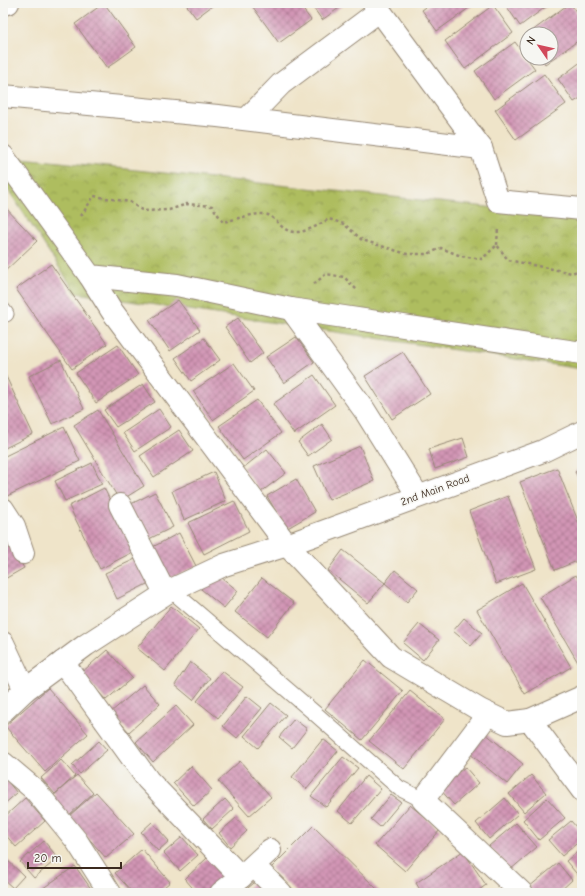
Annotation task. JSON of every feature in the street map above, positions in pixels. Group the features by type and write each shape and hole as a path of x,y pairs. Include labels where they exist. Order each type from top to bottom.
{"street":[{"path":"3,4 8,3"},
{"path":"247,119 281,84 377,7 481,148 498,201 582,209"},
{"path":"3,96 247,119 481,148"},
{"path":"3,156 90,276 112,311 287,545 391,657 488,714 507,723 530,720 582,697"},
{"path":"90,276 177,285 291,309 582,353"},
{"path":"291,309 365,411 418,496"},
{"name":"2nd Main Road","path":"3,711 25,690 113,627 168,592 224,565 287,545 543,451 582,432"},
{"path":"120,506 168,592"},
{"path":"3,510 14,526 23,554"},
{"path":"3,643 25,690"},
{"path":"63,662 148,780 247,871 282,893"},
{"path":"488,714 424,800 522,893"},
{"path":"530,720 582,790"},
{"path":"3,763 35,790 76,840 110,893"},
{"path":"221,893 270,850"}],"lane":[{"path":"168,592 318,716 399,788 424,800"}],"path":[{"path":"117,199 130,202 143,211 169,210 187,204 212,206 222,222 238,220 254,214 268,215 287,231 306,231 330,219 344,224 362,240 407,254 428,254 441,248 461,256 482,259 497,245 508,260 572,273 582,269"}],"green space":[{"path":"3,156 582,217 582,369 76,293 3,182"}],"building":[{"path":"104,3 136,47 107,68 75,24"},
{"path":"185,3 216,3 196,18"},
{"path":"250,3 298,3 311,20 279,43"},
{"path":"310,3 346,3 322,20"},
{"path":"432,3 476,3 437,31 422,10"},
{"path":"506,3 551,3 520,26 505,4"},
{"path":"570,3 582,20 582,38 559,54 559,26 539,26"},
{"path":"493,5 513,33 465,69 445,41"},
{"path":"515,42 519,47 519,66 533,66 535,69 494,99 475,71"},
{"path":"582,61 582,97 574,102 558,79"},
{"path":"544,74 566,104 516,140 495,110"},
{"path":"3,205 37,241 3,273"},
{"path":"51,264 107,344 72,369 16,289"},
{"path":"178,300 200,330 170,351 149,320"},
{"path":"238,318 263,353 250,363 225,327"},
{"path":"296,337 314,362 284,383 266,357"},
{"path":"204,338 220,360 191,381 175,358"},
{"path":"118,345 138,375 96,403 76,373"},
{"path":"403,352 430,394 392,419 365,376"},
{"path":"61,360 84,409 52,424 29,376"},
{"path":"234,363 254,391 213,420 193,391"},
{"path":"3,370 33,434 3,449"},
{"path":"314,375 335,405 294,434 273,404"},
{"path":"143,384 155,402 116,427 104,410"},
{"path":"257,400 281,433 243,460 219,426"},
{"path":"159,409 171,427 135,451 123,433"},
{"path":"98,410 144,486 120,501 74,425"},
{"path":"322,424 332,439 308,456 298,442"},
{"path":"64,427 80,461 3,498 3,457"},
{"path":"179,430 193,451 154,477 140,456"},
{"path":"463,438 469,457 435,469 429,449"},
{"path":"360,446 374,481 329,500 314,466"},
{"path":"267,449 286,473 261,492 243,468"},
{"path":"92,463 102,484 65,501 55,481"},
{"path":"582,467 582,484 575,472"},
{"path":"557,468 582,531 582,559 555,570 520,482"},
{"path":"214,472 226,501 184,520 172,491"},
{"path":"296,479 315,512 286,529 267,496"},
{"path":"104,488 135,551 100,569 69,506"},
{"path":"155,492 173,527 143,542 125,507"},
{"path":"508,496 536,569 496,584 469,511"},
{"path":"234,501 249,531 204,554 188,523"},
{"path":"3,533 24,568 3,580"},
{"path":"179,533 196,566 163,582 147,550"},
{"path":"343,550 385,583 368,603 328,570"},
{"path":"144,555 155,580 117,599 105,573"},
{"path":"395,570 418,589 407,602 385,583"},
{"path":"215,572 238,591 224,608 201,589"},
{"path":"576,575 582,586 582,665 580,666 540,597"},
{"path":"262,578 294,603 267,637 235,612"},
{"path":"522,583 571,667 525,694 477,610"},
{"path":"171,606 199,629 165,671 137,648"},
{"path":"464,618 482,633 471,646 453,631"},
{"path":"419,624 439,640 423,660 403,643"},
{"path":"107,650 132,678 106,700 81,673"},
{"path":"365,660 403,691 362,740 325,709"},
{"path":"190,662 210,678 193,700 175,685"},
{"path":"222,671 243,687 218,718 197,701"},
{"path":"143,685 160,704 129,732 111,712"},
{"path":"48,688 88,734 45,772 5,726"},
{"path":"410,691 445,719 404,769 369,741"},
{"path":"247,696 262,708 237,738 223,726"},
{"path":"271,703 286,715 258,748 244,736"},
{"path":"176,706 193,725 153,762 136,742"},
{"path":"294,719 307,729 292,748 279,737"},
{"path":"485,733 523,764 507,784 469,753"},
{"path":"323,739 338,751 306,789 292,777"},
{"path":"99,741 107,750 80,774 72,765"},
{"path":"343,757 358,768 326,807 311,796"},
{"path":"61,760 75,776 55,794 41,778"},
{"path":"240,761 271,797 249,816 218,781"},
{"path":"191,766 212,790 194,806 173,783"},
{"path":"465,767 479,783 454,805 439,788"},
{"path":"77,775 93,793 68,816 52,797"},
{"path":"531,775 546,793 524,812 509,794"},
{"path":"3,776 17,793 3,805"},
{"path":"366,776 381,789 352,823 338,811"},
{"path":"96,792 134,834 106,858 69,816"},
{"path":"391,795 401,802 380,827 371,819"},
{"path":"25,798 45,821 16,847 3,832 3,818"},
{"path":"505,798 518,814 489,839 476,823"},
{"path":"547,798 565,818 539,840 523,820"},
{"path":"225,799 234,809 212,829 203,819"},
{"path":"410,805 440,830 405,871 375,845"},
{"path":"236,818 247,831 230,847 219,833"},
{"path":"571,821 582,834 582,839 562,856 548,840"},
{"path":"152,822 169,841 158,851 141,832"},
{"path":"516,823 537,847 510,870 489,846"},
{"path":"313,826 381,893 297,893 271,868"},
{"path":"182,837 198,855 180,871 164,853"},
{"path":"44,841 58,858 34,878 20,862"},
{"path":"582,848 582,878 581,879 566,861"},
{"path":"142,849 170,882 157,893 133,893 115,873"},
{"path":"463,851 486,885 475,893 422,893 416,883"},
{"path":"3,856 24,876 13,888 3,879"},
{"path":"208,857 228,879 213,893 197,893 185,879"},
{"path":"558,863 572,880 558,893 534,893 529,887"},
{"path":"75,866 94,893 36,893"},
{"path":"260,878 273,893 242,893"}]}
